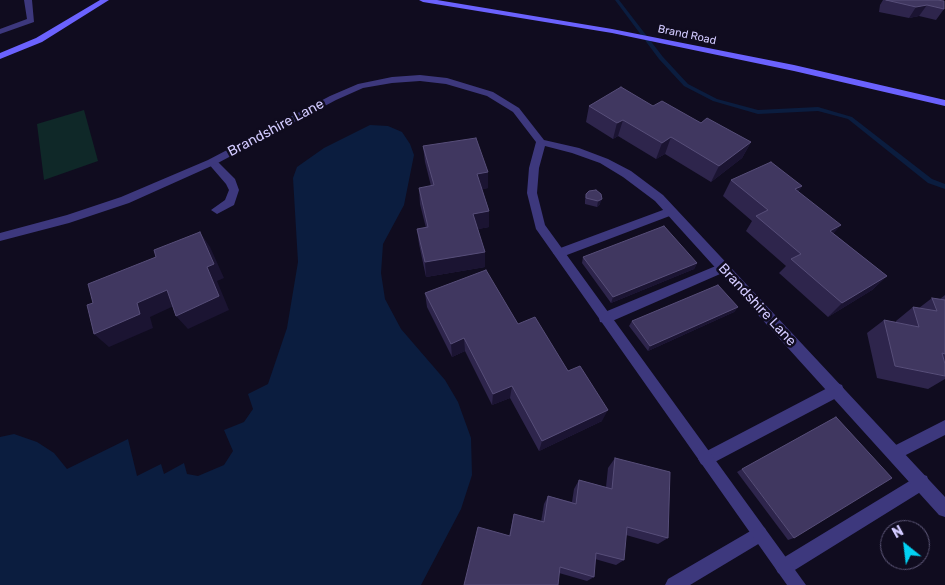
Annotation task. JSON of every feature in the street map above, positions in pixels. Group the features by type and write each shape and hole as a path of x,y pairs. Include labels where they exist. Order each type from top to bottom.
{"main road":[{"path":"0,56 39,40 105,0"},
{"name":"Brand Road","path":"423,0 612,31 794,68 945,103"}],"street":[{"path":"0,32 31,20 28,0"},
{"name":"Brandshire Lane","path":"0,237 69,219 124,200 212,162 333,98 361,86 392,80 420,78 447,81 490,94 516,110 541,142 575,150 604,161 634,179 659,198 945,508"},
{"path":"541,142 534,168 532,193 540,226 797,585"},
{"path":"212,162 231,182 234,190 230,202 217,210"},
{"path":"559,253 671,211"},
{"path":"605,318 722,268"},
{"path":"706,459 837,390"},
{"path":"895,453 945,427"},
{"path":"784,566 921,482"},
{"path":"674,585 759,534"}],"green space":[{"path":"84,110 98,161 44,180 37,124"}],"water":[{"path":"370,125 388,126 402,132 410,144 414,155 404,205 383,244 381,273 385,299 401,329 445,380 458,402 471,438 472,475 461,509 421,585 0,585 0,437 14,434 37,442 54,453 67,469 128,439 137,476 161,464 164,474 184,463 187,474 198,476 224,465 233,451 224,430 244,422 253,409 248,394 268,384 287,328 298,262 293,178 297,167 324,148"}],"building":[{"path":"886,0 944,1 944,9 927,5 916,7"},
{"path":"621,87 653,106 662,101 701,123 707,118 751,142 719,166 671,137 662,143 623,120 617,123 589,106"},
{"path":"476,138 488,172 477,174 489,211 473,214 485,252 425,262 417,229 428,227 419,188 434,185 423,146"},
{"path":"771,162 802,186 795,189 841,225 830,231 887,276 842,303 791,259 801,254 756,216 768,210 731,180"},
{"path":"596,190 601,194 602,199 598,201 586,198 586,194 589,191"},
{"path":"664,226 697,263 613,297 583,257"},
{"path":"200,232 214,264 207,267 219,296 176,316 167,290 137,303 140,314 94,334 87,305 93,303 88,284 156,257 154,250"},
{"path":"486,270 518,324 535,317 568,371 580,366 608,410 542,441 512,386 493,394 464,338 451,344 425,293"},
{"path":"718,285 738,307 650,346 632,321"},
{"path":"932,298 945,300 945,354 942,353 945,364 945,376 895,366 884,320 919,327 913,307 937,311"},
{"path":"836,417 892,478 794,538 742,469"},
{"path":"615,458 670,472 668,538 627,527 624,560 596,553 594,577 560,567 558,585 464,585 478,527 510,536 514,514 544,522 548,496 576,504 579,480 612,489"}],"waterway":[{"path":"617,0 661,58 686,85 715,100 758,112 818,109 850,118 930,181 945,187"}]}
